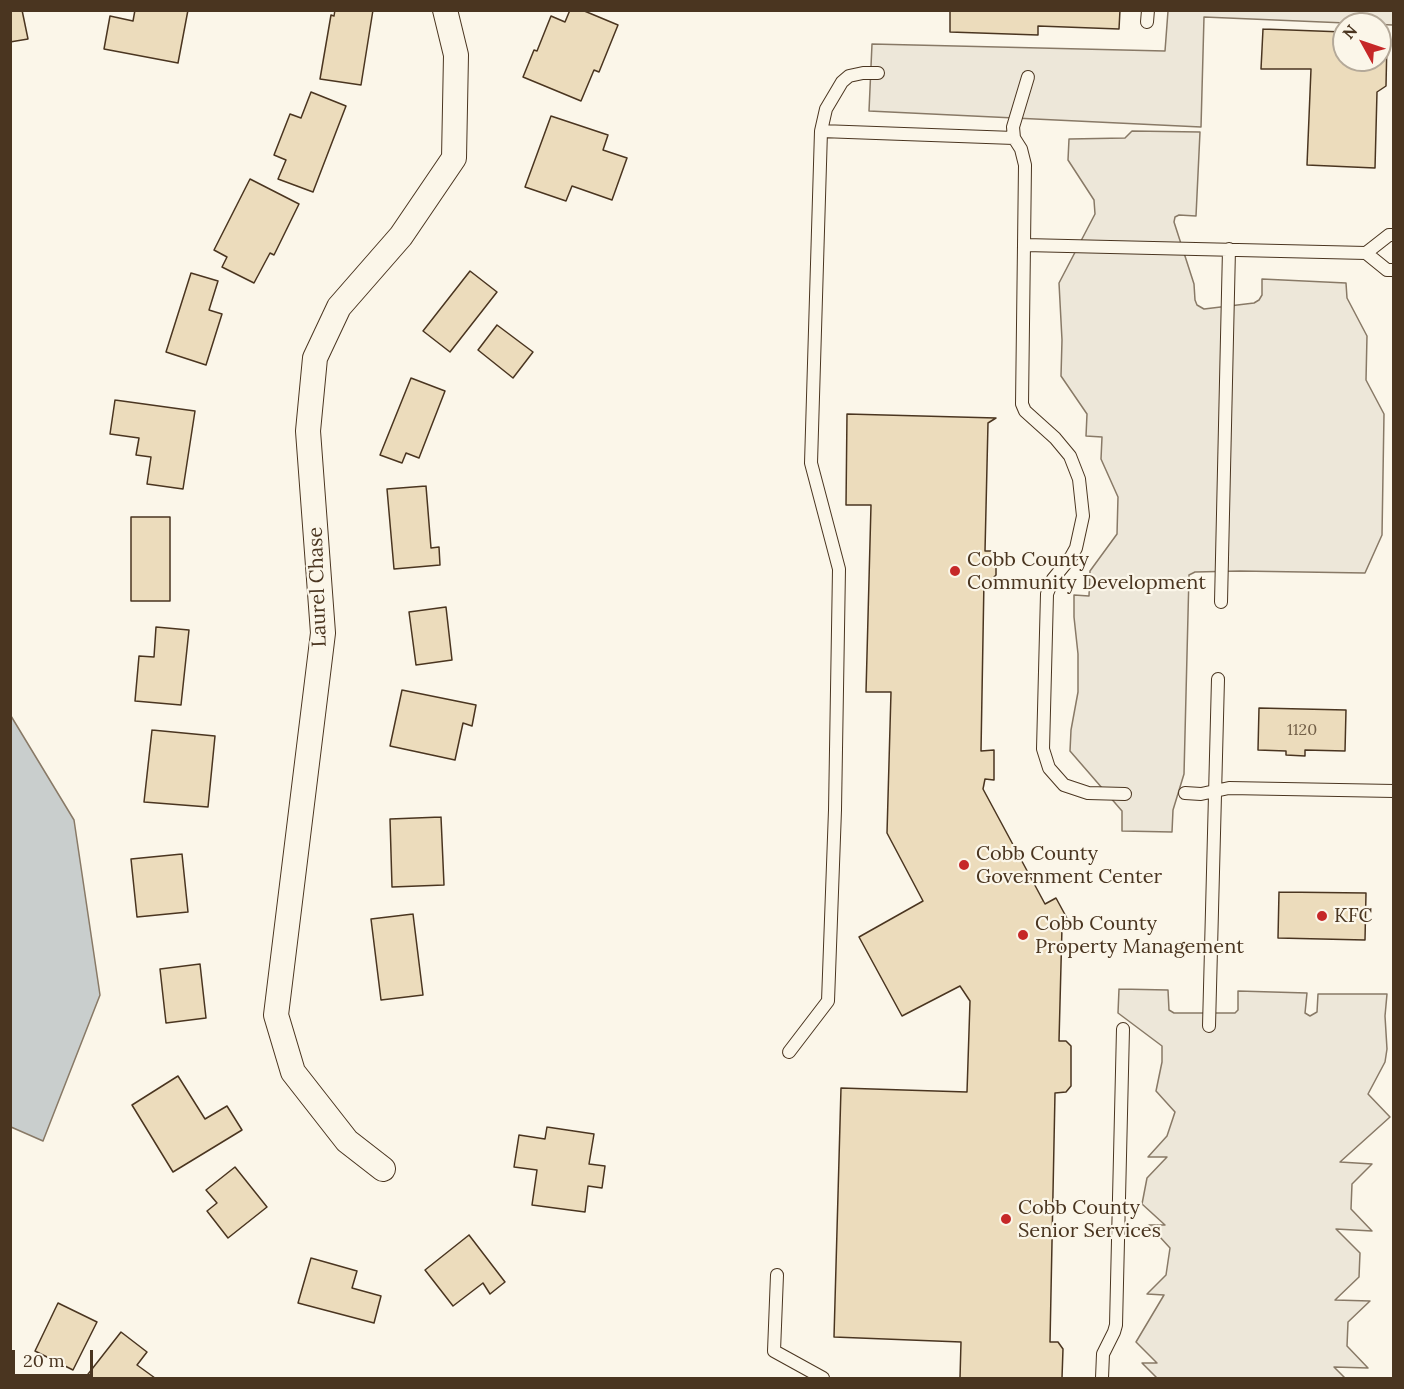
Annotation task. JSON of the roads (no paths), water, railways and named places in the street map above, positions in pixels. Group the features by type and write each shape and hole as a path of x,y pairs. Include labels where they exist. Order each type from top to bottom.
{"street":[{"name":"Laurel Chase","path":"383,1169 347,1141 293,1072 276,1015 324,633 308,431 315,358 339,307 401,236 454,158 456,55 445,10"}],"lane":[{"path":"789,1052 828,1001 835,810 840,569 811,463 821,131 826,109 842,82 849,76 878,73"},
{"path":"1028,77 1013,126 1014,138 1021,149 1026,165 1022,404 1025,411 1055,438 1070,456 1079,479 1083,516 1076,548 1053,579 1047,594 1043,749 1049,768 1064,785 1088,793 1125,794"},
{"path":"821,131 1014,138"},
{"path":"1366,253 1389,235 1394,235"},
{"path":"1024,245 1366,253 1387,270 1394,270"},
{"path":"1221,602 1229,249"},
{"path":"1209,1026 1218,679"},
{"path":"1185,794 1229,788 1394,791"},
{"path":"1102,1378 1102,1354 1116,1325 1123,1029"},
{"path":"777,1275 774,1351 823,1378"}],"place":[{"name":"Cobb County Community Development","path":"955,571"},
{"name":"Cobb County Government Center","path":"964,865"},
{"name":"KFC","path":"1322,916"},
{"name":"Cobb County Property Management","path":"1023,935"},
{"name":"Cobb County Senior Services","path":"1006,1219"}]}
